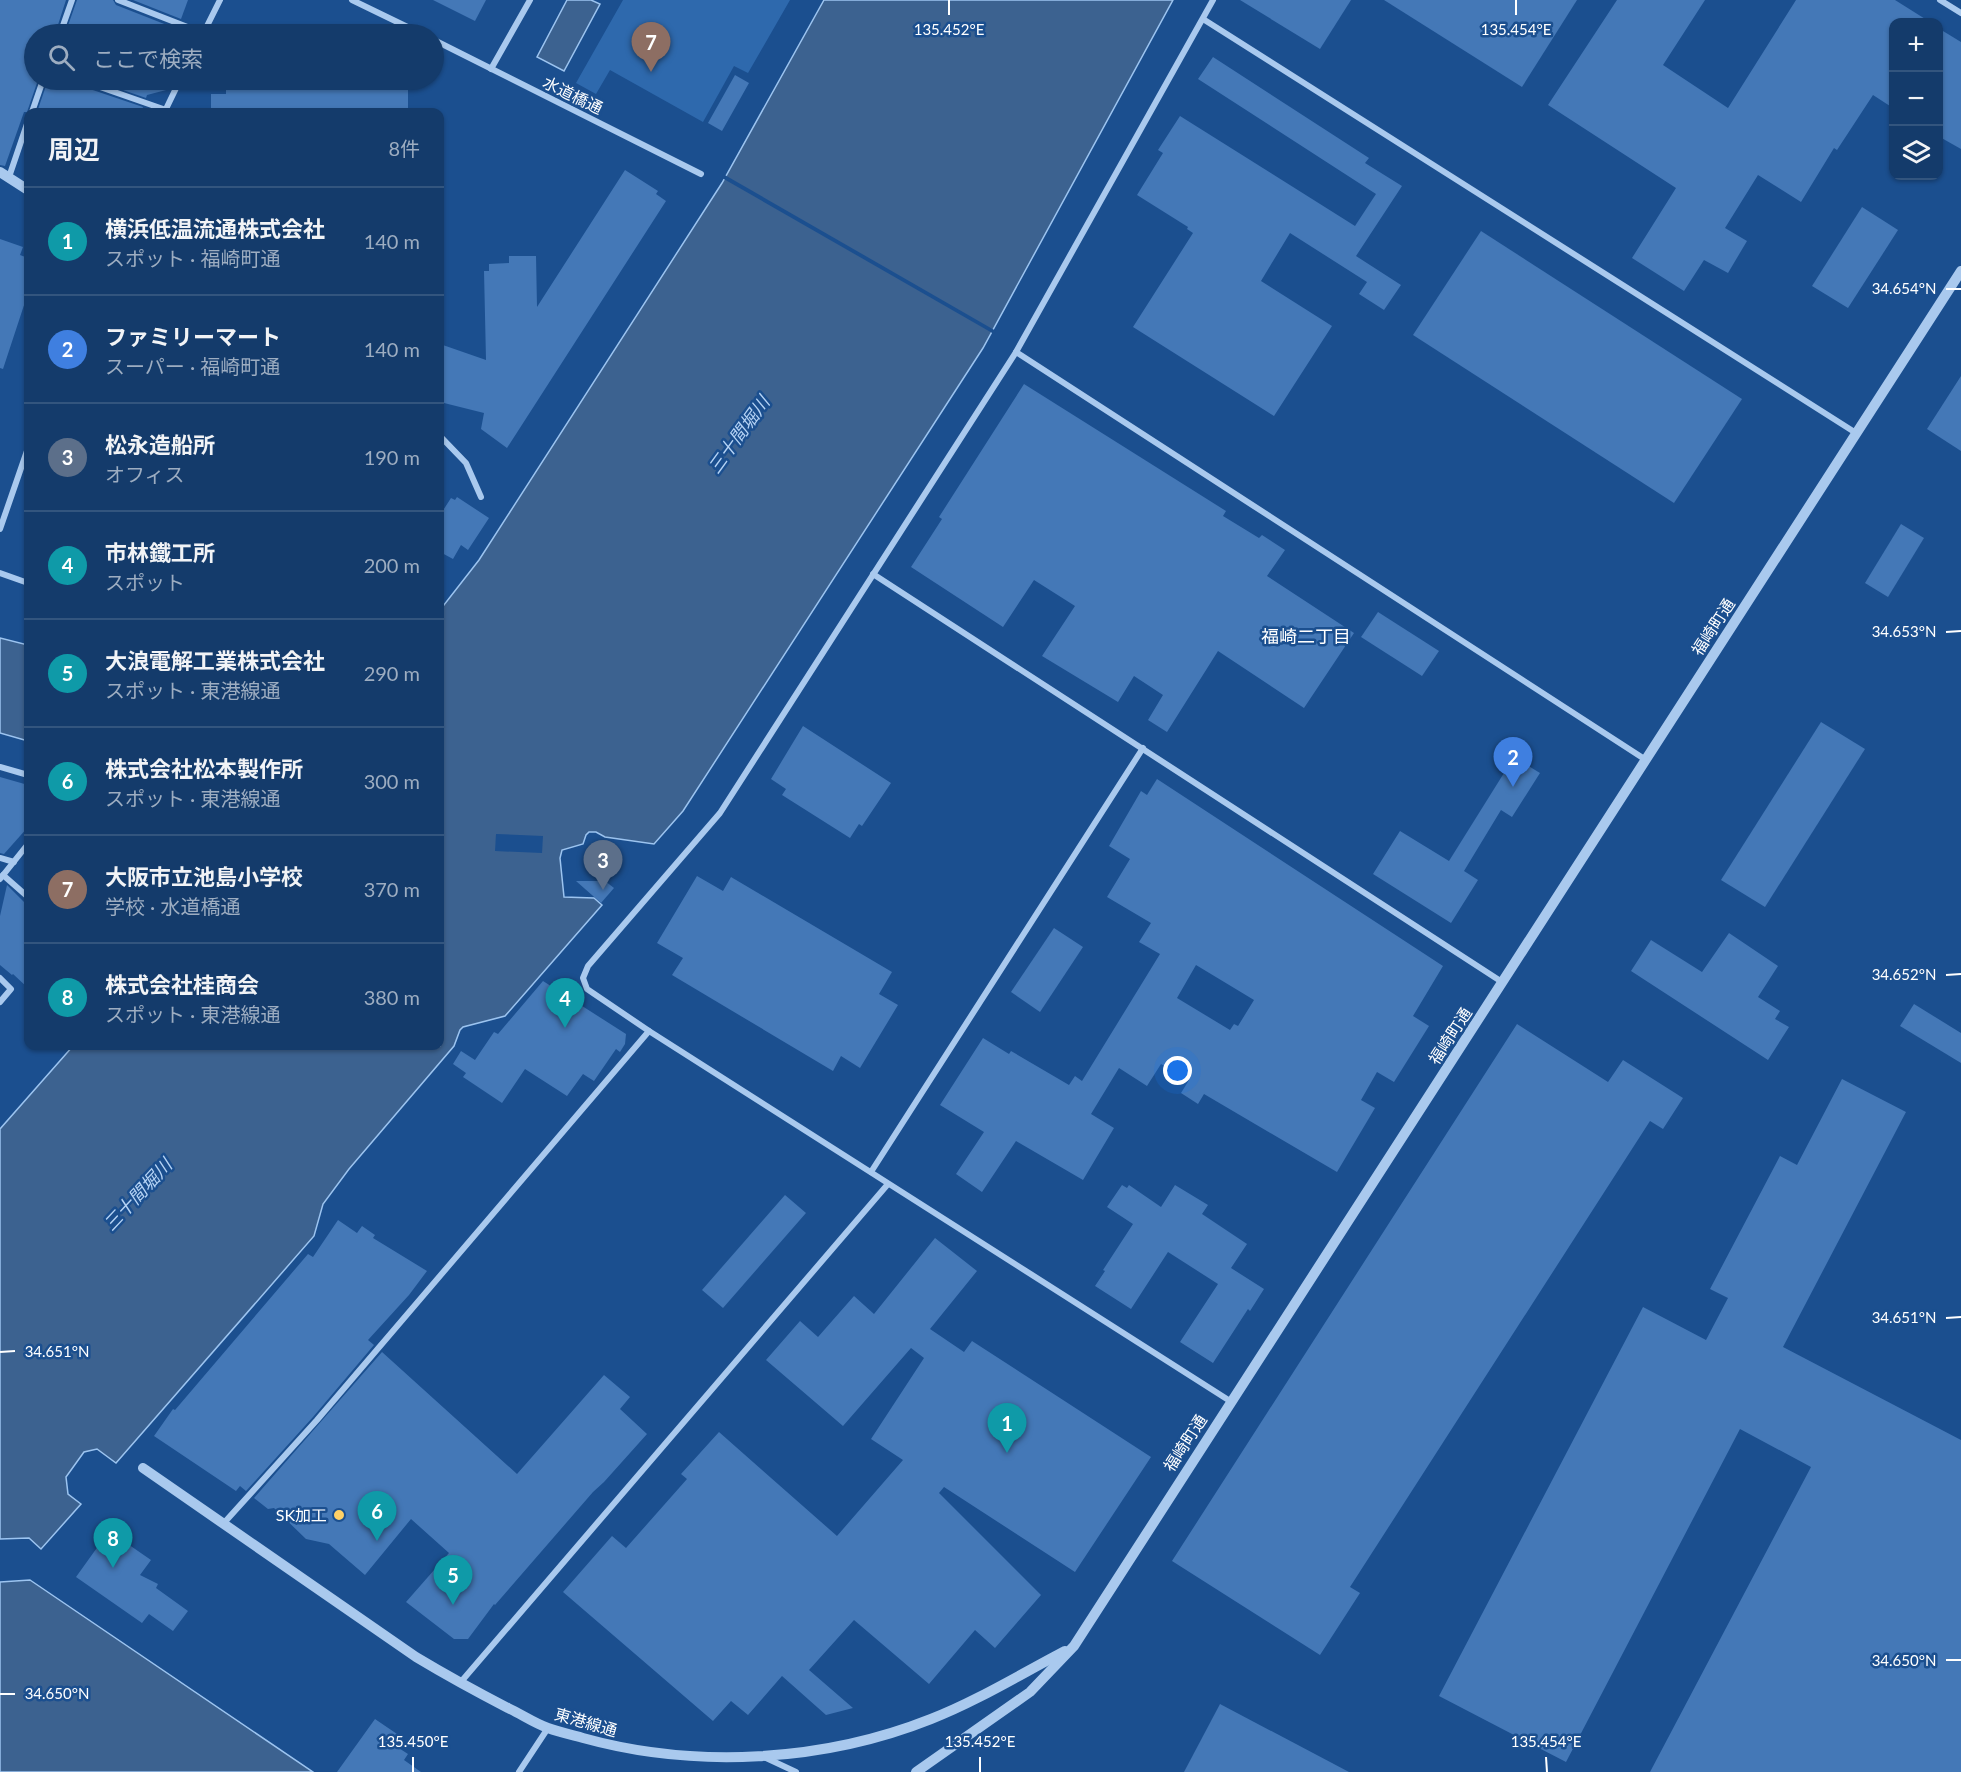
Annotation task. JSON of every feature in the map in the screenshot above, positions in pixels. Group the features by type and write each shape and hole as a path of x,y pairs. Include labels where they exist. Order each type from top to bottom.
{"street":[{"path":"64,24 72,0"},
{"path":"118,0 178,24"},
{"path":"208,24 220,0"},
{"path":"352,0 401,24"},
{"path":"491,69 530,0"},
{"path":"1213,0 1016,352 720,813 588,966 582,978 587,989 649,1030 1230,1401"},
{"path":"1940,0 1961,14"},
{"path":"1203,19 1856,433"},
{"name":"水道橋通","path":"444,45 701,174"},
{"path":"34,108 40,90"},
{"path":"107,90 157,108"},
{"path":"166,108 175,90"},
{"path":"24,131 4,174 24,187"},
{"name":"福崎町通","path":"916,1772 1030,1692 1074,1646 1961,271"},
{"path":"1016,352 1646,760"},
{"path":"444,440 466,464 481,497"},
{"path":"0,529 24,460"},
{"path":"0,573 24,582"},
{"path":"873,574 1502,982"},
{"path":"871,1172 1143,748"},
{"path":"0,767 24,774"},
{"path":"24,849 2,877 24,894"},
{"path":"0,858 14,862"},
{"path":"0,978 11,989 0,1002"},
{"path":"223,1524 317,1420 649,1030"},
{"path":"460,1683 888,1184"},
{"name":"東港線通","path":"143,1468 416,1657 460,1683 548,1728 617,1747 676,1755 761,1756 801,1752 896,1732 933,1719 1074,1646"},
{"path":"519,1772 548,1728"},
{"path":"761,1756 796,1772"}],"shaded area":[{"path":"623,0 790,0 748,73 734,66 703,122 610,70 596,94 576,83"}],"water":[{"path":"567,0 591,0 600,4 564,71 537,57"},
{"name":"三十間堀川","path":"824,0 1173,0 983,348 683,811 654,844 605,837 596,832 589,832 583,844 562,850 560,858 564,897 594,898 602,905 505,1016 463,1027 460,1030 454,1046 349,1169 323,1204 314,1236 116,1463 97,1449 84,1452 66,1477 68,1494 81,1504 41,1549 29,1538 0,1539 0,1129 69,1050 444,1050 444,605 479,560 722,183"},
{"path":"0,638 24,644 24,740 0,733"},
{"path":"30,1580 313,1772 0,1772 0,1582"}],"pier":[{"path":"723,174 996,331 994,334 722,178"},
{"path":"496,834 543,836 542,853 495,851"}],"building":[{"path":"0,0 66,0 58,24 24,24 24,90 35,90 28,108 24,108 5,166 0,165"},
{"path":"77,0 113,0 116,5 164,24 69,24"},
{"path":"133,0 188,0 181,19"},
{"path":"433,0 486,0 475,21"},
{"path":"1240,0 1351,0 1320,49"},
{"path":"1384,0 1577,0 1522,87"},
{"path":"1617,0 1705,0 1663,65 1728,108 1796,0 1895,0 1924,18 1889,18 1889,105 1873,95 1837,150 1834,148 1801,202 1758,175 1725,228 1747,241 1728,273 1704,260 1684,291 1632,258 1676,188 1548,105"},
{"path":"1943,31 1961,42 1961,149 1943,139"},
{"path":"1213,57 1369,158 1365,163 1402,186 1356,256 1401,285 1384,310 1359,294 1367,282 1290,233 1261,281 1332,326 1274,416 1133,327 1193,233 1187,229 1188,227 1137,195 1163,153 1158,150 1180,116 1355,226 1376,194 1198,79"},
{"path":"735,75 749,83 722,131 708,123"},
{"path":"45,90 93,90 143,107 143,108 38,108"},
{"path":"123,90 166,90 147,95 146,98"},
{"path":"226,90 408,90 408,108 211,108 211,94 226,94"},
{"path":"625,170 658,191 656,194 666,201 507,448 481,429 484,413 444,403 444,345 486,360 484,271 489,271 489,264 509,263 509,256 536,256 537,307"},
{"path":"1862,207 1898,230 1848,308 1812,286"},
{"path":"1481,231 1742,399 1674,503 1413,335"},
{"path":"0,239 23,247 20,255 24,256 24,305 3,369 0,368"},
{"path":"1961,376 1961,451 1927,429"},
{"path":"1024,384 1226,511 1223,516 1259,538 1262,535 1285,550 1267,576 1354,633 1304,708 1218,651 1167,732 1148,720 1163,695 1134,676 1118,702 1042,656 1075,606 1034,580 1003,627 911,567 942,519 939,517"},
{"path":"457,497 489,518 468,550 461,545 453,559 444,554 444,509 451,498 455,500"},
{"path":"1901,524 1924,538 1888,597 1865,583"},
{"path":"1378,612 1439,651 1422,676 1361,637"},
{"path":"1821,722 1865,749 1765,907 1721,880"},
{"path":"803,726 891,783 862,826 859,824 850,838 782,795 786,789 771,779"},
{"path":"1514,757 1540,773 1512,817 1501,810 1464,871 1478,880 1451,923 1373,874 1400,831 1449,861"},
{"path":"0,777 24,784 24,832 4,854 0,853"},
{"path":"1157,779 1443,966 1413,1016 1429,1026 1394,1082 1377,1072 1361,1100 1375,1108 1337,1172 1204,1094 1198,1104 1181,1093 1189,1080 1161,1064 1147,1086 1119,1068 1091,1114 1114,1128 1083,1180 1016,1141 982,1192 956,1174 984,1132 940,1105 983,1038 1009,1054 1011,1051 1069,1085 1075,1076 1082,1081 1160,954 1139,942 1151,923 1107,897 1130,859 1109,846 1141,791 1147,795","holes":["1196,965 1254,1000 1238,1026 1234,1024 1230,1030 1177,998"]},
{"path":"697,876 723,891 731,877 892,972 879,994 898,1005 860,1068 841,1056 833,1071 672,975 683,958 657,943"},
{"path":"576,881 605,881 614,888 601,903"},
{"path":"7,885 24,902 24,984 0,965 0,916"},
{"path":"1054,928 1083,947 1040,1012 1011,992"},
{"path":"1729,933 1778,966 1758,997 1780,1011 1775,1019 1789,1027 1768,1060 1631,971 1651,940 1702,972"},
{"path":"543,981 626,1034 625,1044 620,1052 616,1049 594,1081 583,1074 567,1096 525,1069 502,1103 463,1077 466,1073 453,1064 461,1051 475,1060 494,1032 498,1034"},
{"path":"1914,1004 1961,1033 1961,1063 1900,1026"},
{"path":"1517,1024 1608,1082 1623,1060 1683,1098 1663,1129 1650,1121 1350,1587 1360,1593 1320,1655 1172,1561"},
{"path":"1842,1079 1906,1112 1783,1347 1961,1440 1961,1772 1650,1772 1811,1467 1740,1429 1566,1762 1439,1696 1643,1307 1706,1340 1728,1298 1710,1289 1780,1156 1797,1165"},
{"path":"1122,1185 1127,1188 1129,1185 1161,1207 1175,1185 1208,1205 1202,1214 1247,1244 1231,1268 1264,1289 1250,1311 1248,1309 1213,1363 1180,1342 1218,1284 1168,1252 1131,1309 1095,1286 1133,1224 1107,1207"},
{"path":"785,1195 806,1213 723,1308 702,1290"},
{"path":"338,1220 357,1233 362,1226 375,1235 373,1238 427,1271 409,1295 368,1340 374,1345 313,1417 246,1491 240,1486 236,1491 154,1436 173,1409 175,1410 308,1254 313,1257"},
{"path":"935,1238 977,1271 930,1329 964,1352 972,1341 1151,1457 1075,1572 944,1487 939,1493 1041,1595 995,1648 975,1630 929,1684 854,1620 809,1670 853,1708 826,1715 782,1676 748,1715 731,1701 713,1721 563,1592 612,1536 626,1548 687,1479 681,1474 719,1432 837,1536 903,1460 871,1439 924,1358 911,1348 843,1426 766,1360 800,1321 818,1337 854,1296 874,1314"},
{"path":"382,1352 517,1474 604,1375 630,1397 620,1409 647,1434 494,1604 468,1639 454,1639 406,1602 449,1553 411,1519 365,1575 329,1544 306,1539 274,1508 268,1509 254,1498"},
{"path":"109,1531 151,1560 140,1575 158,1584 156,1588 188,1611 173,1631 149,1614 142,1623 76,1577"},
{"path":"1220,1704 1349,1772 1184,1772"},
{"path":"375,1719 397,1734 391,1743 408,1754 404,1760 421,1772 337,1772"}],"place":[{"name":"大阪市立池島小学校","path":"651,72"},
{"name":"ファミリーマート","path":"1513,787"},
{"name":"松永造船所","path":"603,890"},
{"name":"市林鐵工所","path":"565,1028"},
{"name":"横浜低温流通株式会社","path":"1007,1453"},
{"name":"SK加工","path":"339,1515"},
{"name":"株式会社松本製作所","path":"377,1541"},
{"name":"株式会社桂商会","path":"113,1568"},
{"name":"大浪電解工業株式会社","path":"453,1605"}],"district":[{"name":"福崎二丁目","path":"1306,637"}]}
